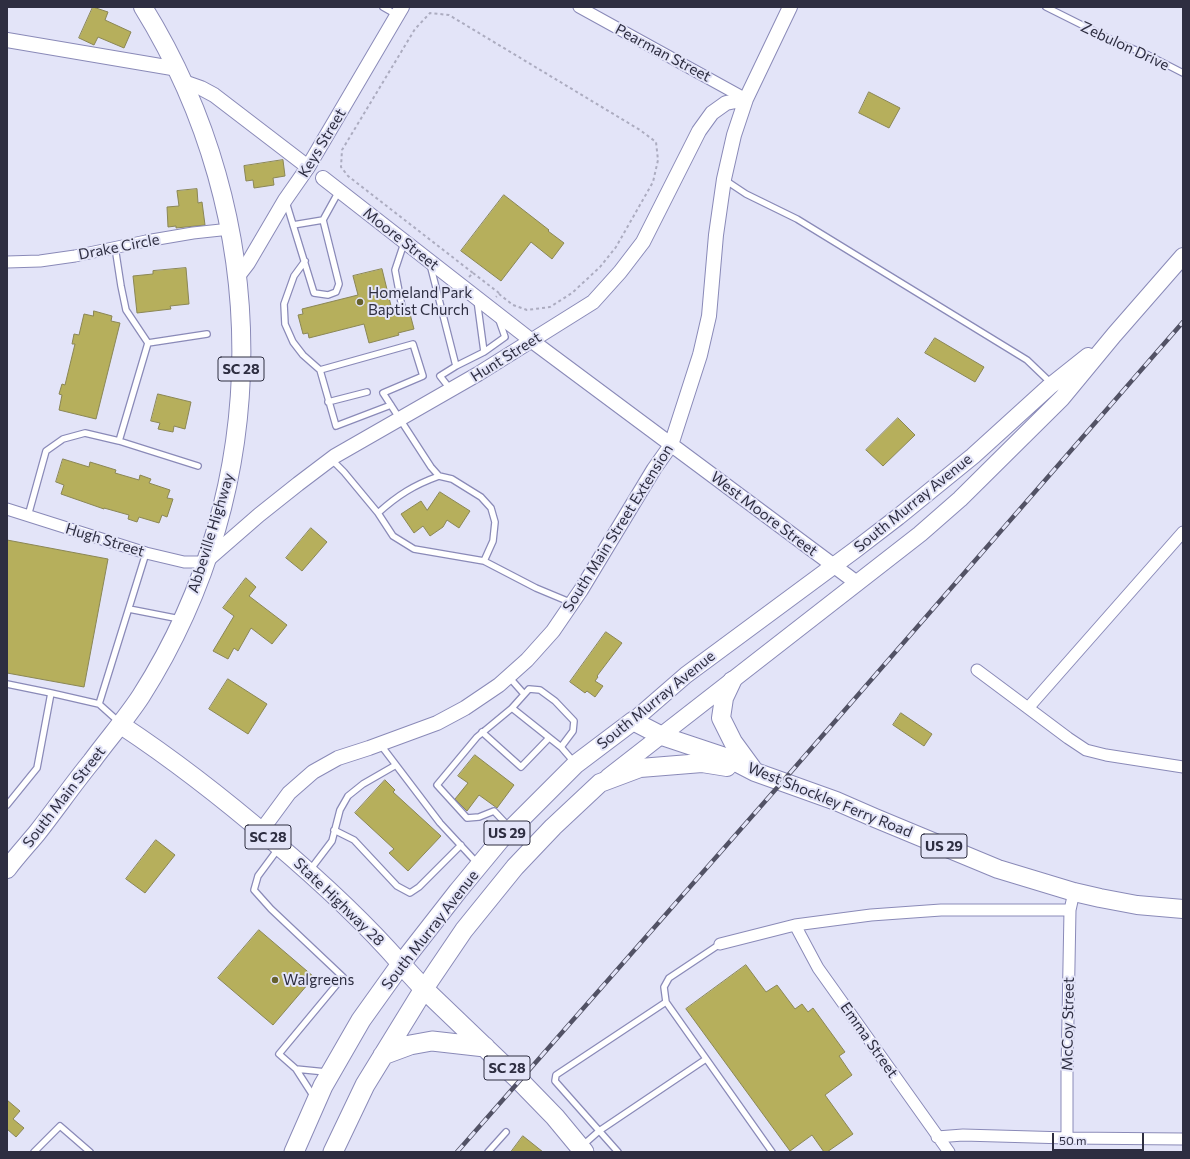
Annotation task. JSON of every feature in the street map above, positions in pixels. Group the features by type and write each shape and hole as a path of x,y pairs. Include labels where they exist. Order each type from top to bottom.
{"highway":[{"name":"SC 28","path":"401,964 424,989 555,1117 582,1150"},
{"name":"South Murray Avenue","path":"294,1152 316,1100 361,1020 401,964"},
{"name":"South Murray Avenue","path":"333,1152 365,1085 424,989"},
{"path":"383,1055 410,1045 432,1041 485,1047"}],"main road":[{"name":"Abbeville Highway","path":"121,725 140,698 183,620 205,562 226,491 237,432 240,402 241,313 238,276 230,229 220,186 204,130 181,76 159,33 143,7"},
{"name":"South Murray Avenue","path":"424,989 464,930 515,867 553,827 600,783 920,534 960,499 1062,398 1114,335 1183,256"},
{"name":"South Murray Avenue","path":"401,964 480,865 511,829 576,764 633,721 686,675 833,567 898,517 973,456 1053,384 1114,335"},
{"path":"732,681 724,698 721,718 733,742 755,772"},
{"name":"West Shockley Ferry Road","path":"633,721 662,736 728,758 755,772 836,801 998,869 1074,892 1128,904 1183,910"},
{"name":"State Highway 28","path":"121,725 159,750 280,847 361,920 401,964"},
{"name":"South Main Street","path":"7,869 121,725"},
{"name":"US 29","path":"600,783 640,768 702,763 755,772"}],"street":[{"name":"Pearman Street","path":"579,7 746,99"},
{"name":"South Main Street Extension","path":"261,831 289,793 313,772 338,758 436,724 465,708 499,685 526,660 553,631 582,590 654,469 671,445 700,355 709,316 716,235 724,179 734,135 746,99 790,7"},
{"name":"Keys Street","path":"238,276 248,263 308,167 400,11"},
{"path":"7,40 181,76 214,95 308,167"},
{"name":"Hunt Street","path":"205,562 259,515 331,459 451,390 593,302 620,272 643,242 699,131 712,113 726,104 746,99"},
{"name":"Moore Street","path":"323,178 532,341 671,445"},
{"name":"Drake Circle","path":"7,262 40,261 75,256 193,233 230,229"},
{"name":"West Moore Street","path":"671,445 833,567 857,583"},
{"name":"Hugh Street","path":"7,509 146,553 184,562 205,562"},
{"path":"1028,708 1183,532"},
{"path":"977,670 1086,750 1106,755 1183,767"},
{"path":"720,944 795,925 871,915 941,910 1070,910 1074,892"},
{"name":"McCoy Street","path":"1067,1138 1070,910"},
{"name":"Emma Street","path":"795,925 818,968 949,1152"},
{"path":"937,1137 963,1135 1183,1139"}],"lane":[{"path":"383,7 400,11"},
{"name":"Zebulon Drive","path":"1046,7 1183,73"},
{"path":"724,179 746,194 797,219 1027,360 1053,384"},
{"path":"286,200 314,293 328,295 336,292 339,284 323,220 339,191"},
{"path":"293,225 323,220"},
{"path":"402,307 395,270 404,242"},
{"path":"115,247 126,310 148,343"},
{"path":"304,261 294,276 284,304 285,324 293,342 303,355 320,370 336,426 391,405"},
{"path":"429,261 456,366"},
{"path":"484,352 487,306"},
{"path":"451,390 440,376 484,352 505,337 487,306"},
{"path":"148,343 207,334"},
{"path":"119,441 148,343"},
{"path":"320,370 413,344 423,376 382,393 400,418 431,467 439,476"},
{"path":"328,402 367,392"},
{"path":"28,516 46,451 63,439 85,433 119,441 198,466"},
{"path":"331,459 344,472 378,513 393,536 414,549 484,561 536,588 573,603"},
{"path":"378,513 390,502 419,483 439,476 452,479 481,497 491,508 495,522 493,541 484,561"},
{"path":"99,704 146,553"},
{"path":"129,609 183,620"},
{"path":"508,677 524,694"},
{"path":"7,684 99,704 121,725"},
{"path":"511,829 494,811 479,817 467,818 437,785 477,737 512,708 529,689 540,690 555,701 574,721 573,731 561,747"},
{"path":"7,805 36,768 51,693"},
{"path":"512,708 561,747 576,764"},
{"path":"482,732 521,767 549,738"},
{"path":"380,744 440,823 480,865"},
{"path":"309,872 332,840 340,810 348,796 363,784 396,765"},
{"path":"334,830 354,840 397,886 410,893 419,888 461,845"},
{"path":"280,847 258,876 254,890 271,909 343,977 280,1054 296,1069 316,1100"},
{"path":"720,944 670,978 664,987 666,1002 772,1152"},
{"path":"618,1152 555,1081 556,1075 666,1002"},
{"path":"582,1150 599,1131 706,1059"},
{"path":"296,1069 331,1073"},
{"path":"34,1152 60,1126 90,1152"},
{"path":"488,1152 506,1132"}],"path":[{"path":"430,13 449,15 640,130 656,142 658,160 653,182 620,240 600,267 572,293 550,307 527,310 513,305 473,273 348,176 341,167 342,150 415,29 430,13"},
{"path":"461,286 473,273"},
{"path":"487,306 499,294"}],"building":[{"path":"93,7 108,12 105,20 131,32 124,48 98,37 94,45 79,38"},
{"path":"869,92 900,108 889,128 859,113"},
{"path":"283,160 285,176 273,178 274,185 254,188 253,180 246,181 244,166"},
{"path":"197,189 198,203 202,202 205,225 176,228 176,226 168,227 167,207 179,206 177,191"},
{"path":"504,195 564,243 552,259 531,242 501,281 461,251"},
{"path":"186,268 189,304 170,306 171,309 137,313 133,276 153,274 153,271"},
{"name":"Homeland Park Baptist Church","path":"382,269 393,314 409,310 414,329 398,333 399,335 369,343 364,324 309,338 308,333 303,334 298,315 303,314 302,309 358,295 353,276"},
{"path":"94,311 112,316 111,321 120,323 96,419 59,410 62,395 59,394 62,384 65,385 75,344 72,344 74,334 79,335 84,314 93,316"},
{"path":"935,338 984,367 975,382 925,353"},
{"path":"158,394 191,402 185,429 174,426 173,432 158,429 160,423 151,421"},
{"path":"898,418 915,435 883,466 866,450"},
{"path":"63,459 89,467 90,462 116,470 115,473 139,480 140,475 151,479 149,483 170,490 167,498 173,499 167,517 162,515 159,523 139,517 137,522 128,519 129,515 104,509 61,494 64,485 56,482"},
{"path":"440,492 470,511 459,528 447,520 443,527 430,536 423,526 414,533 401,514 421,501 427,510"},
{"path":"311,528 327,542 302,571 286,558"},
{"path":"7,540 108,559 84,687 7,673"},
{"path":"246,578 256,587 249,596 287,625 272,644 251,628 238,651 234,648 228,659 213,651 234,616 223,608"},
{"path":"606,632 622,643 597,676 598,677 595,681 603,686 595,697 587,691 585,693 570,682"},
{"path":"228,679 267,704 248,734 209,709"},
{"path":"901,713 932,734 924,746 893,725"},
{"path":"475,755 514,785 497,808 479,795 467,811 455,799 468,783 458,776"},
{"path":"385,780 395,790 393,792 441,836 408,871 389,853 394,849 355,813"},
{"path":"156,840 175,855 145,893 126,879"},
{"path":"259,930 314,977 273,1025 218,978"},
{"path":"746,965 766,992 777,985 795,1009 802,1004 808,1012 813,1008 845,1052 839,1056 852,1075 825,1095 853,1134 827,1152 824,1152 812,1135 790,1151 686,1009"},
{"path":"7,1100 20,1111 13,1119 24,1128 16,1137 7,1129"},
{"path":"523,1136 543,1152 511,1152"}],"railway":[{"path":"457,1152 1183,322"}],"place":[{"name":"Homeland Park Baptist Church","path":"360,302"},
{"name":"Walgreens","path":"275,980"}]}
